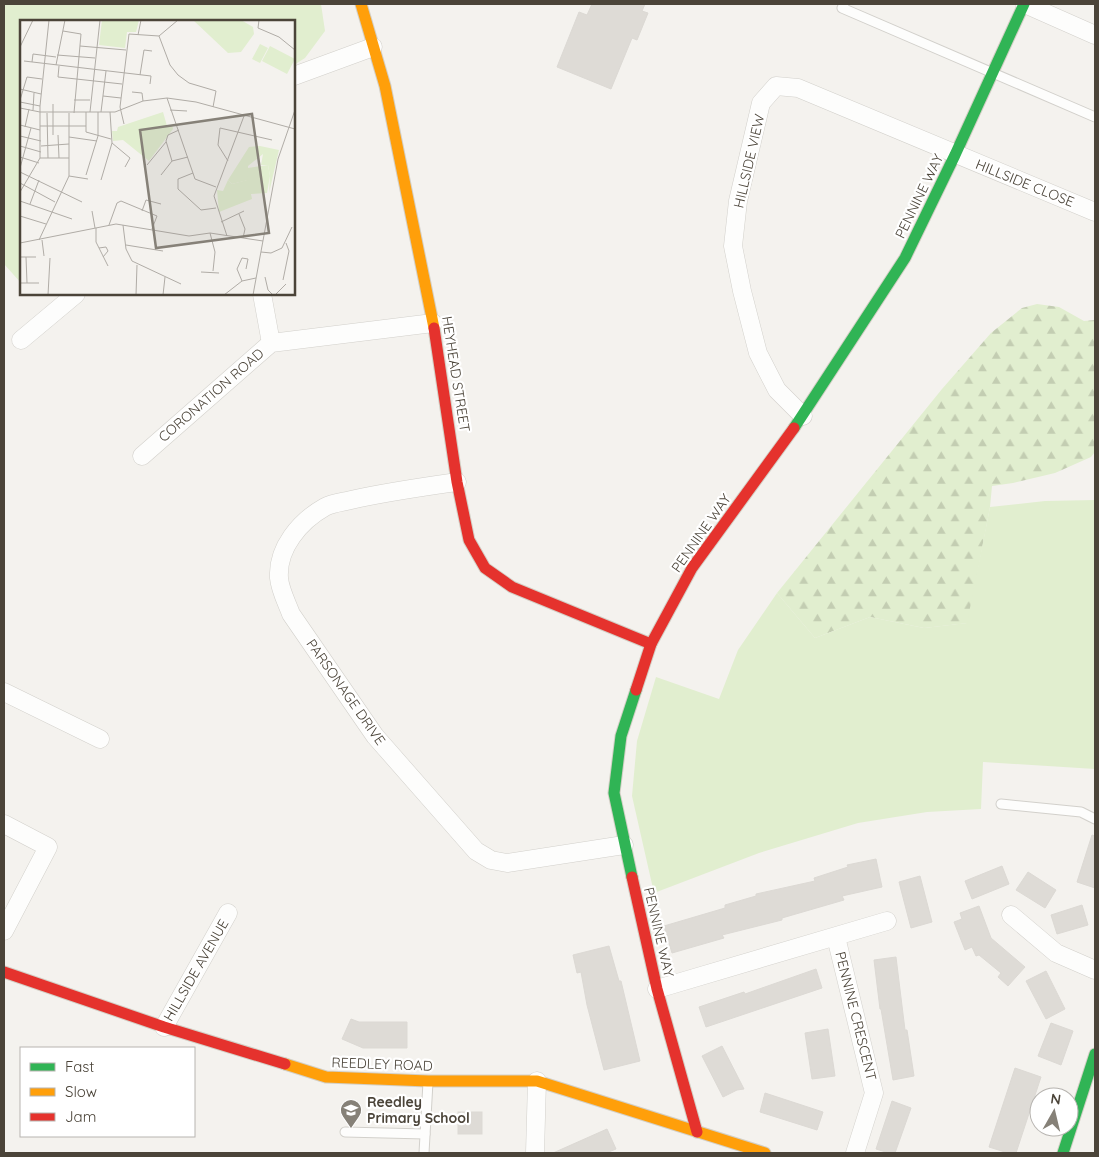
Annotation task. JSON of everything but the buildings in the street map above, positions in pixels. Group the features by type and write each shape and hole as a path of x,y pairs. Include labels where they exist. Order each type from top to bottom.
{"street":[{"name":"HEYHEAD STREET","path":"361,4 385,86 433,323 457,482 469,540 485,568 512,587 651,644"},
{"path":"1024,4 1095,35"},
{"name":"PENNINE WAY","path":"697,1132 657,990 614,793 621,736 651,644 692,568 803,416 905,258 955,155 1024,4"},
{"path":"295,76 373,47"},
{"name":"HILLSIDE VIEW","path":"803,416 777,390 758,353 733,246 738,201 762,103 776,86 798,88 955,155"},
{"name":"HILLSIDE CLOSE","path":"955,155 1095,212"},
{"path":"21,340 75,295"},
{"path":"262,295 271,343"},
{"name":"CORONATION ROAD","path":"142,456 271,343 433,323"},
{"name":"PARSONAGE DRIVE","path":"457,482 370,495 326,506 303,522 286,545 281,560 279,577 291,614 375,736 476,852 491,860 507,863 624,845"},
{"path":"4,692 100,739"},
{"path":"4,824 48,847 4,930"},
{"name":"HILLSIDE AVENUE","path":"164,1027 228,912"},
{"path":"1011,915 1056,953 1095,970"},
{"name":"PENNINE CRESCENT","path":"657,990 887,920"},
{"name":"PENNINE CRESCENT","path":"836,937 874,1092 855,1153"},
{"name":"REEDLEY ROAD","path":"4,972 164,1027 326,1077 428,1081 537,1081 765,1153"},
{"path":"1063,1153 1095,1054"},
{"path":"535,1153 537,1081"}],"lane":[{"path":"844,4 842,8 1095,117"},
{"path":"1001,804 1081,812 1095,819"},
{"path":"424,1153 428,1081"},
{"path":"345,1132 425,1134"}],"green space":[{"path":"4,4 321,4 325,31 305,58 295,64 295,20 20,20 20,282 4,264"},
{"path":"1037,304 1059,307 1084,321 1095,320 1095,452 1091,457 1055,473 992,486 990,507 968,623 924,628 870,617 815,638 777,593 942,389 991,333 1022,308"},
{"path":"1095,500 1095,769 983,762 981,809 927,812 858,823 759,853 654,893 632,796 637,741 656,677 719,699 738,650 777,593 815,638 870,617 924,628 967,623 990,507 1045,501"}],"traffic: fast":[{"path":"794,428 905,258 955,155 1024,4"},
{"path":"632,877 614,793 621,736 636,690"},
{"path":"1063,1153 1095,1054"}],"traffic: slow":[{"path":"361,4 385,86 434,328"},
{"path":"285,1064 326,1077 428,1081 537,1081 765,1153"}],"traffic: jam":[{"path":"434,328 457,482 469,540 485,568 512,587 651,644"},
{"path":"636,690 651,644 692,568 794,428"},
{"path":"632,877 657,989 697,1132"},
{"path":"4,972 164,1027 285,1064"}],"place":[{"name":"Reedley Primary School","path":"351,1129"}]}
